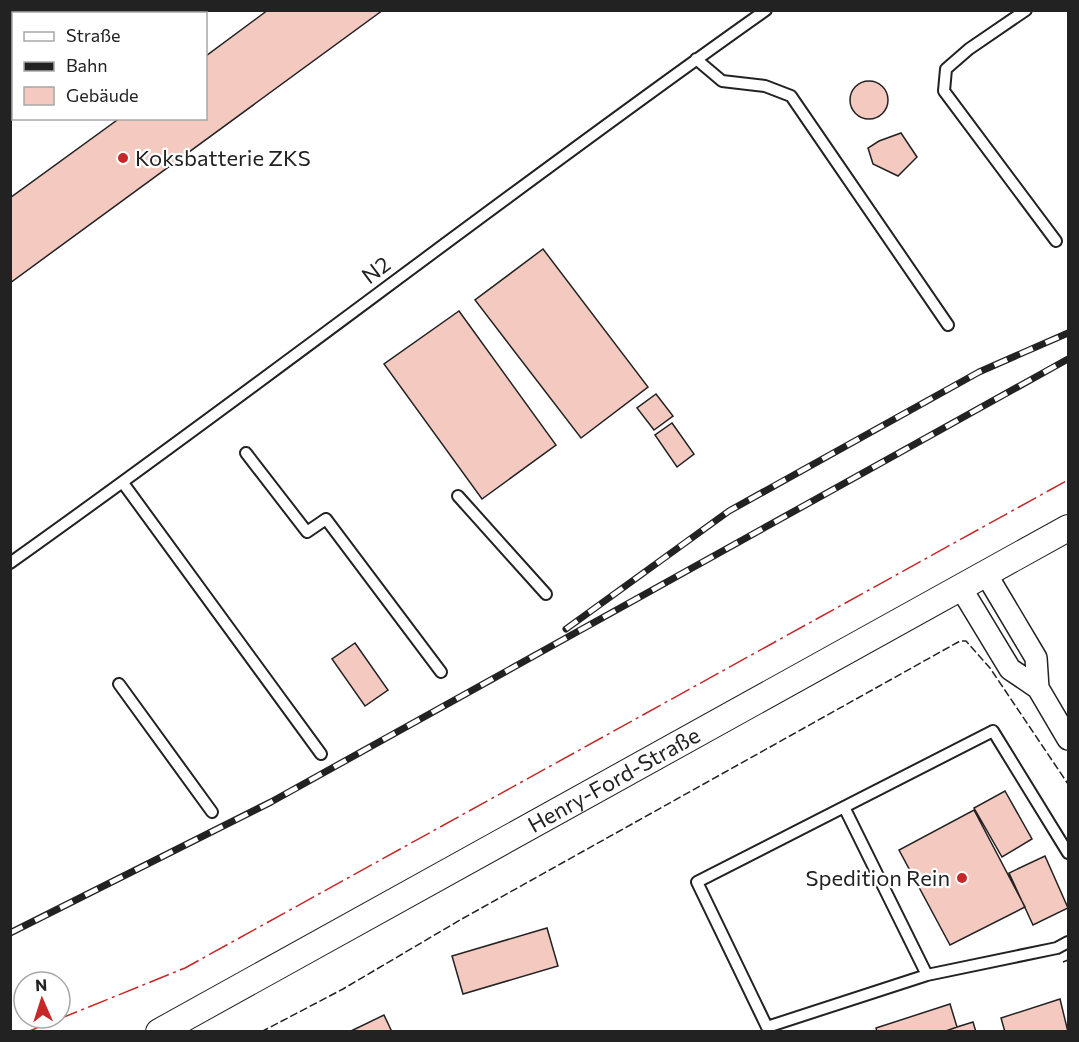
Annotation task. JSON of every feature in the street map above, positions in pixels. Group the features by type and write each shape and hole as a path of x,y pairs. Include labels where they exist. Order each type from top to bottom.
{"street":[{"name":"Henry-Ford-Straße","path":"159,1032 1068,528"},
{"path":"986,574 1036,658 1038,688"},
{"path":"961,588 1010,669 1038,688 1068,739"}],"lane":[{"name":"N2","path":"10,563 123,483 513,192 766,10"},
{"path":"1026,10 969,49 946,69 944,90 1056,242"},
{"path":"696,59 722,81 765,86 791,96 948,325"},
{"path":"246,453 307,532 326,519 441,672"},
{"path":"123,483 321,754"},
{"path":"458,496 546,594"},
{"path":"119,684 212,812"},
{"path":"1068,853 993,731 697,882 767,1027 927,975 1057,948 1068,942"},
{"path":"844,807 927,975"}],"building":[{"path":"21,10 53,10 51,12 19,12"},
{"name":"Koksbatterie ZKS","path":"268,10 383,10 10,283 10,198 117,120 207,120 207,55"},
{"path":"869,81 882,87 888,100 882,113 869,119 856,113 850,100 856,87"},
{"path":"901,133 917,157 898,176 873,164 868,148 879,141"},
{"path":"543,249 648,387 581,438 475,300"},
{"path":"459,311 556,445 482,499 384,364"},
{"path":"656,394 673,416 654,430 637,408"},
{"path":"672,423 694,454 677,467 655,435"},
{"path":"355,643 388,690 365,706 332,659"},
{"path":"1005,791 1032,839 1002,857 974,808"},
{"name":"Spedition Rein","path":"974,810 1025,907 950,945 899,850"},
{"path":"1045,856 1068,908 1033,925 1009,873"},
{"path":"547,928 558,966 463,994 452,956"},
{"path":"1060,999 1068,1032 1005,1032 1001,1018"},
{"path":"950,1004 957,1027 943,1032 877,1032 876,1028"},
{"path":"384,1015 392,1032 349,1032"},
{"path":"973,1022 976,1032 943,1032 957,1027"}],"railway":[{"path":"566,629 729,511 979,372 1068,333"},
{"path":"10,933 271,802 1068,359"}],"fence":[{"path":"261,1032 343,989 460,920 960,641 966,641 990,668 1068,784"},
{"path":"1063,962 1068,960"}],"power":[{"path":"27,1032 185,968 1068,480"}],"place":[{"name":"Koksbatterie ZKS","path":"123,158"},
{"name":"Spedition Rein","path":"962,878"}]}
